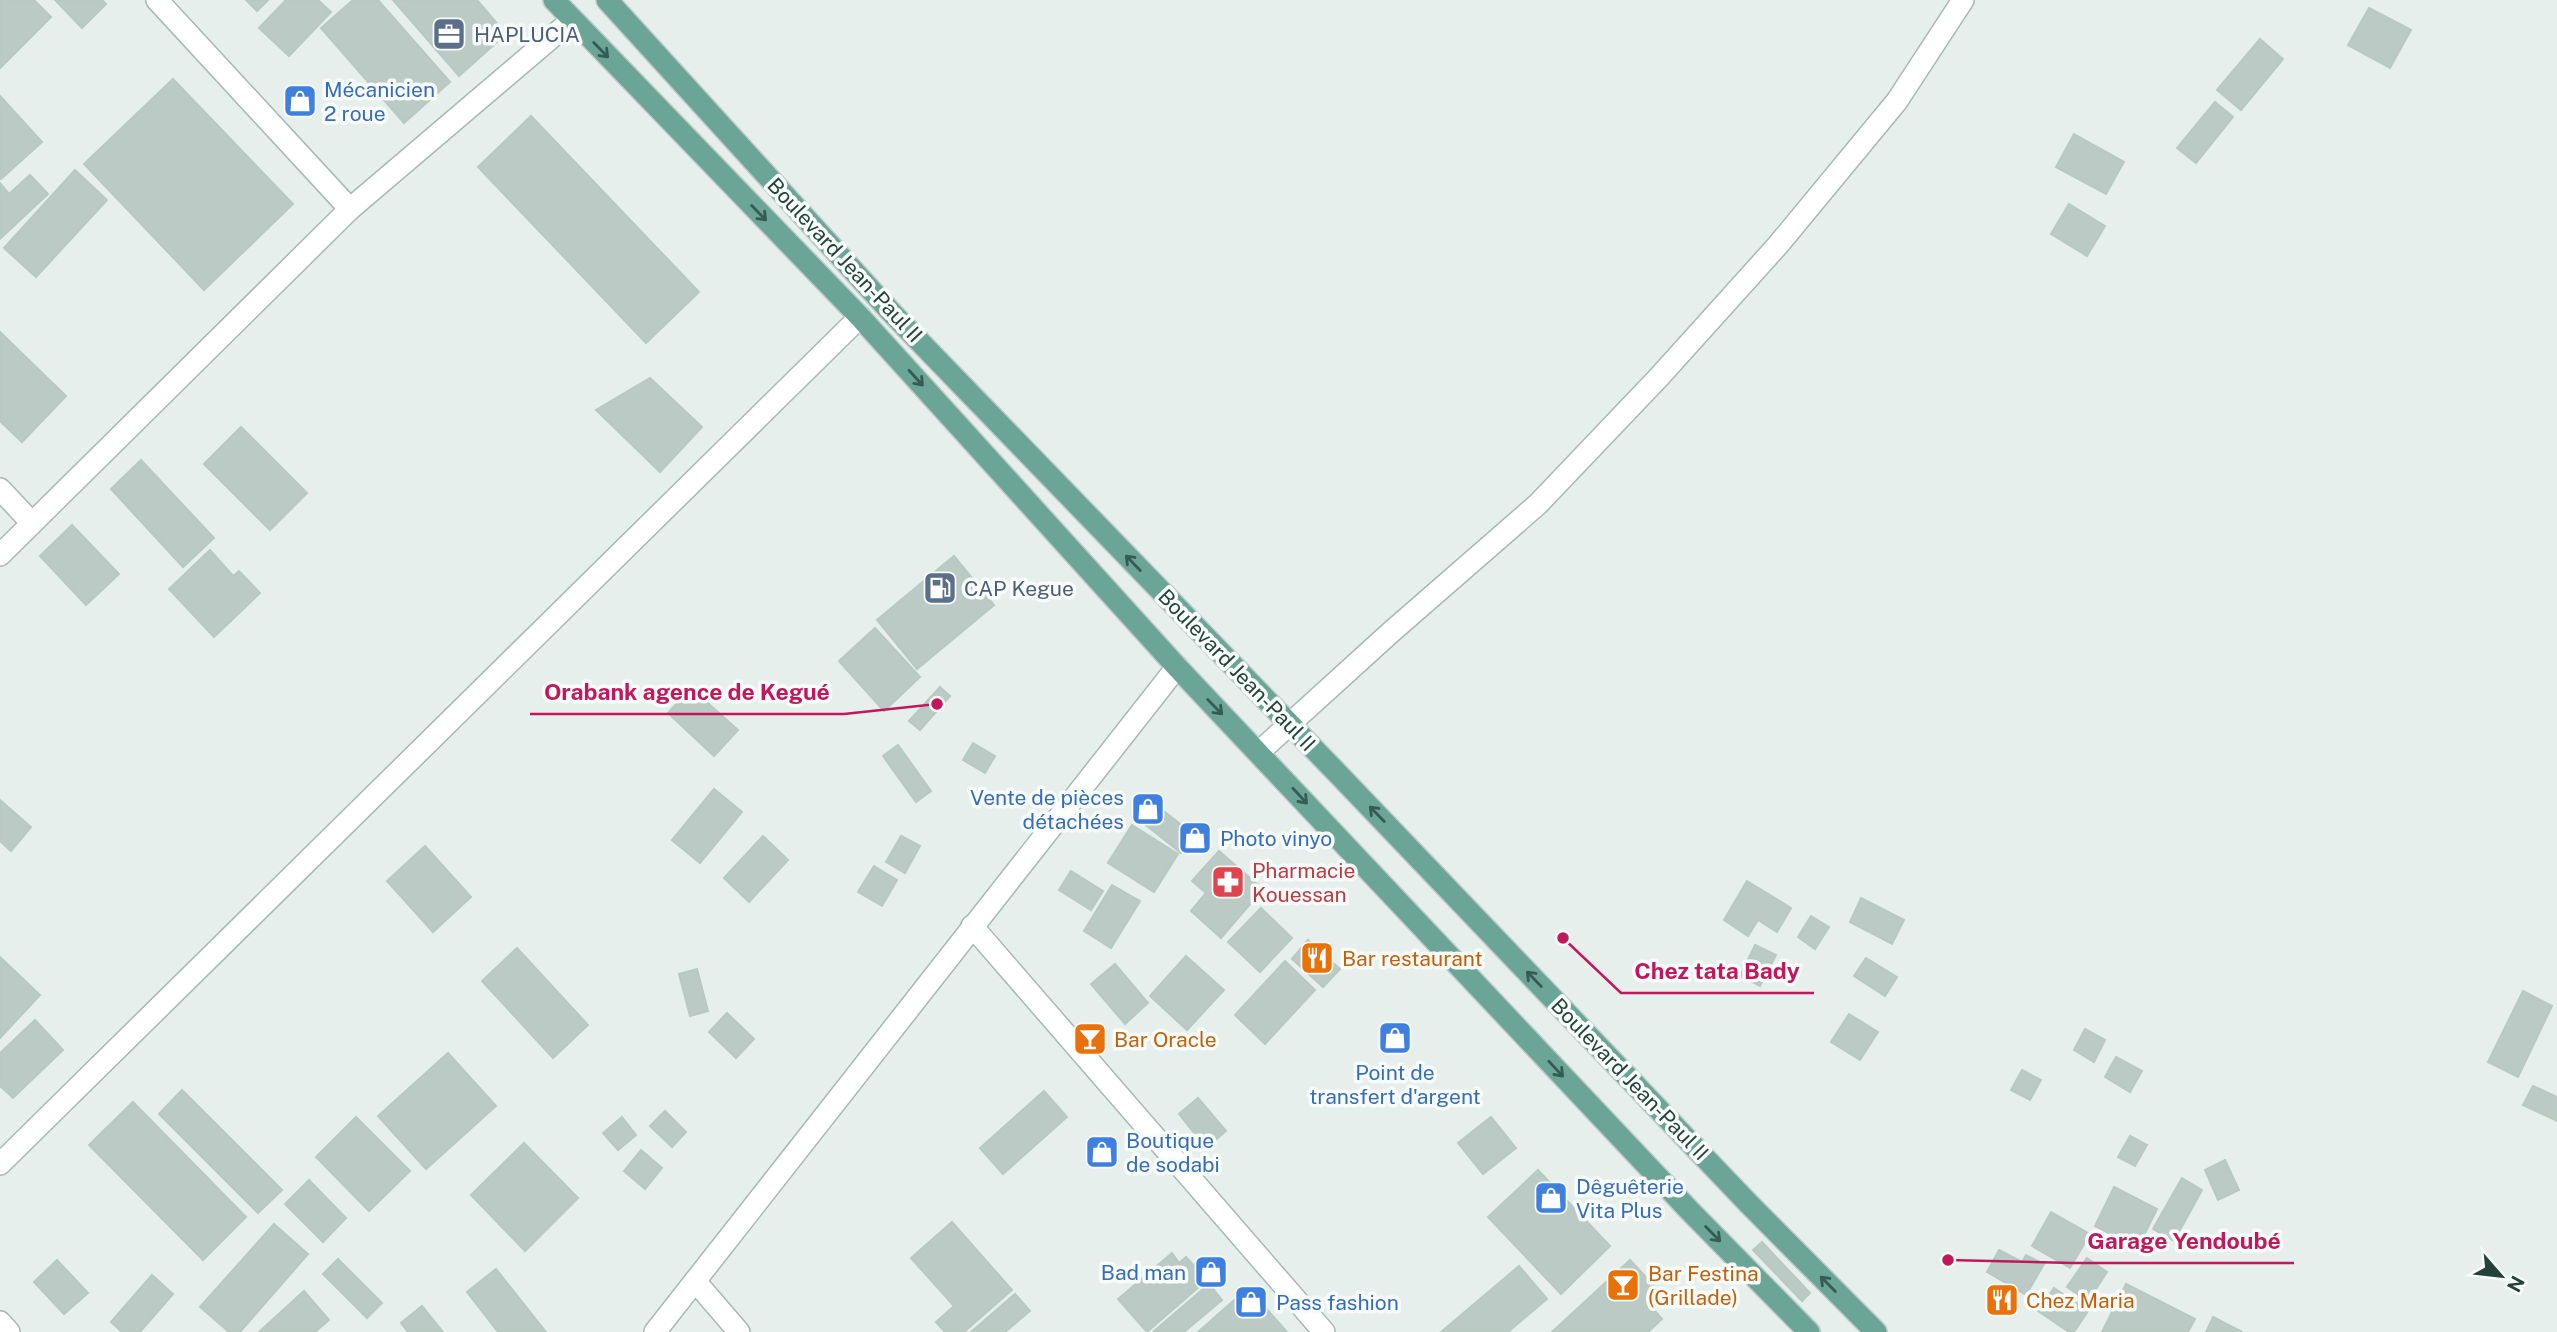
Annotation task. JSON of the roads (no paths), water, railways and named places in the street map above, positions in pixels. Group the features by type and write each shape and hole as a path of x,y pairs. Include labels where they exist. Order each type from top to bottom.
{"main road":[{"name":"Boulevard Jean-Paul II","path":"554,0 860,317 1177,667 1689,1210 1809,1332"},
{"name":"Boulevard Jean-Paul II","path":"607,0 891,312 1749,1204 1876,1332"}],"street":[{"path":"157,0 350,209"},
{"path":"1259,752 1538,504 1660,376 1778,245 1897,101 1963,0"},
{"path":"0,555 350,209 572,20"},
{"path":"0,1164 860,317"},
{"path":"0,489 32,523"},
{"path":"655,1332 1177,667"},
{"path":"972,926 1324,1332"},
{"path":"695,1281 739,1332"},
{"path":"0,1322 9,1332"}],"place":[{"name":"HAPLUCIA","path":"449,34"},
{"name":"Mécanicien 2 roue","path":"300,101"},
{"name":"CAP Kegue","path":"940,588"},
{"name":"Orabank agence de Kegué","path":"937,704"},
{"name":"Vente de pièces détachées","path":"1148,809"},
{"name":"Photo vinyo","path":"1195,838"},
{"name":"Pharmacie Kouessan","path":"1228,882"},
{"name":"Chez tata Bady","path":"1563,938"},
{"name":"Bar restaurant","path":"1317,958"},
{"name":"Point de transfert d'argent","path":"1395,1038"},
{"name":"Bar Oracle","path":"1090,1039"},
{"name":"Boutique de sodabi","path":"1102,1152"},
{"name":"Dêguêterie Vita Plus","path":"1551,1198"},
{"name":"Garage Yendoubé","path":"1948,1260"},
{"name":"Bad man","path":"1211,1272"},
{"name":"Bar Festina (Grillade)","path":"1623,1285"},
{"name":"Chez Maria","path":"2002,1300"},
{"name":"Pass fashion","path":"1251,1302"}]}
